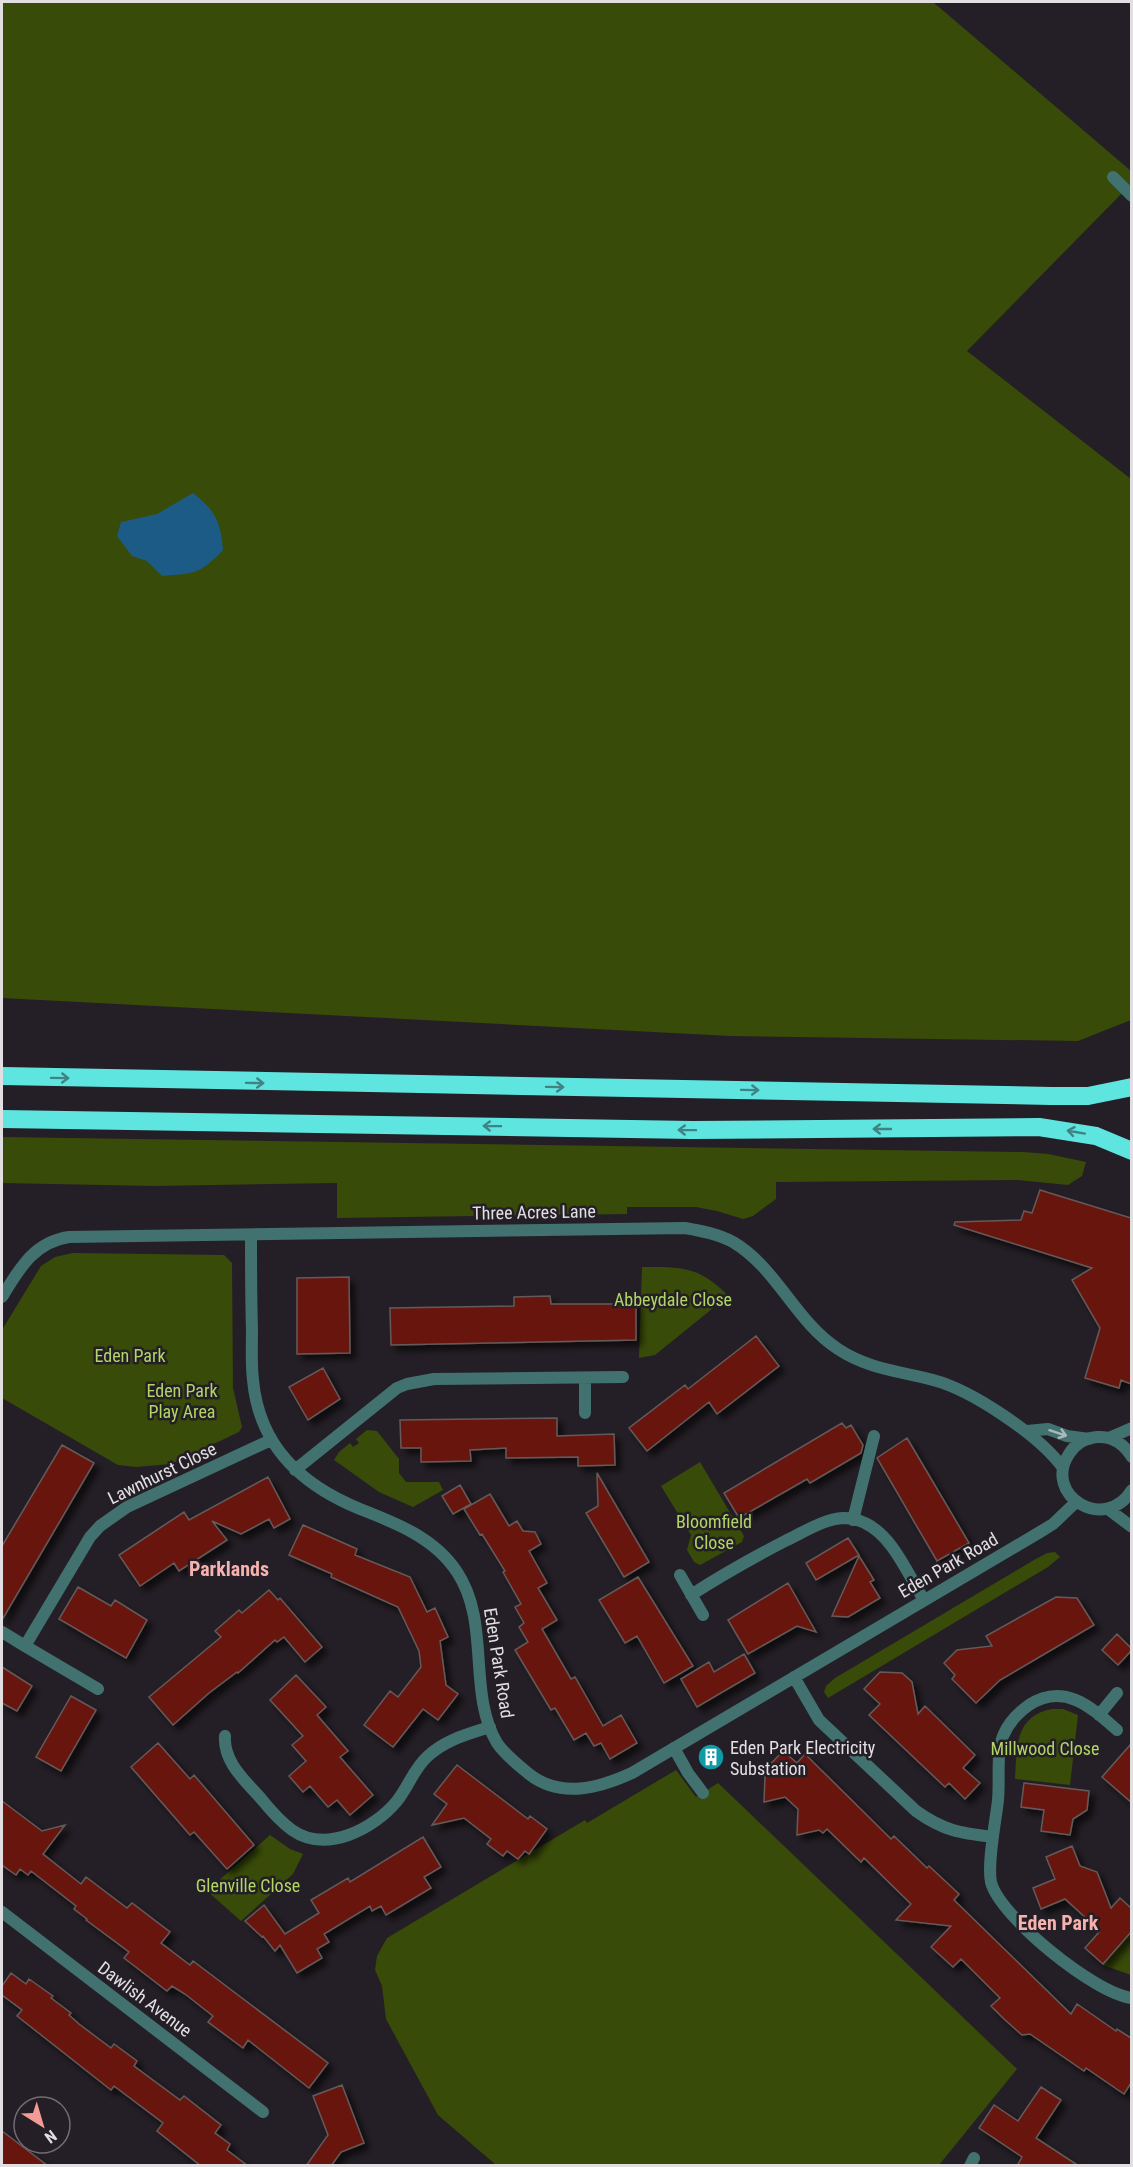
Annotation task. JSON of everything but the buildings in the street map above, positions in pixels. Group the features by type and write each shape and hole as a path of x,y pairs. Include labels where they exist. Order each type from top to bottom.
{"highway":[{"path":"2,1076 303,1084 491,1085 1051,1096 1088,1096 1131,1087"},
{"path":"2,1119 692,1130 1039,1127 1096,1136 1131,1151"}],"street":[{"path":"1113,177 1131,196"},
{"name":"Three Acres Lane","path":"2,1298 23,1263 48,1242 60,1238 685,1228 718,1235 746,1252 766,1271 808,1324 835,1347 855,1360 953,1387 1027,1431 1039,1445 1054,1455 1063,1468"},
{"name":"Eden Park Road","path":"251,1235 253,1380 259,1412 271,1440 295,1470 328,1495 391,1521 435,1547 448,1560 472,1602 484,1701 490,1727 498,1744 512,1760 535,1779 563,1790 597,1786 613,1781 674,1748 1040,1532 1076,1502"},
{"path":"295,1470 386,1395 406,1384 434,1379 623,1377"},
{"path":"585,1378 585,1413"},
{"path":"1109,1438 1131,1428"},
{"name":"Three Acres Lane","path":"1027,1431 1048,1429 1066,1436 1089,1439 1109,1438"},
{"path":"853,1520 874,1436"},
{"path":"1109,1438 1119,1443 1131,1456"},
{"path":"1089,1439 1072,1450 1063,1468 1064,1484 1076,1502 1097,1510 1108,1509 1124,1500 1131,1490"},
{"name":"Lawnhurst Close","path":"25,1646 90,1537 100,1526 127,1508 271,1440"},
{"path":"1108,1509 1131,1527"},
{"path":"691,1595 731,1569 808,1529 836,1520 853,1520 866,1523 877,1531 924,1600"},
{"path":"680,1575 703,1615"},
{"path":"2,1632 98,1689"},
{"path":"794,1677 819,1720 916,1811 933,1824 945,1829 993,1837"},
{"path":"1099,1715 1117,1693"},
{"path":"1117,1730 1076,1699 1063,1695 1035,1701 1023,1709 1011,1722 1003,1737 999,1753 998,1798 990,1879 1003,1905 1070,1968 1105,1990 1131,1998"},
{"path":"225,1736 225,1747 229,1759 274,1815 293,1831 319,1840 354,1833 369,1825 397,1801 416,1769 438,1747 490,1727"},
{"path":"674,1748 703,1793"},
{"name":"Dawlish Avenue","path":"3,1915 263,2112"}],"green space":[{"path":"2,2 933,2 1131,171 1131,184 967,351 1131,479 1131,1020 1078,1041 731,1036 2,998"},
{"path":"2,1137 1023,1152 1048,1154 1086,1162 1082,1176 1068,1185 1018,1180 776,1182 776,1199 753,1216 743,1219 696,1207 627,1207 627,1214 337,1218 337,1183 155,1186 2,1183"},
{"name":"Eden Park","path":"73,1253 224,1255 232,1263 233,1388 242,1427 239,1432 171,1464 136,1467 118,1465 2,1398 2,1330 41,1266 55,1257"},
{"name":"Abbeydale Close","path":"642,1267 689,1270 708,1279 728,1296 655,1355 639,1358"},
{"path":"367,1430 377,1431 399,1459 399,1473 406,1482 439,1482 443,1490 413,1507 379,1492 334,1460 339,1452 350,1443 353,1447 359,1443 356,1439"},
{"name":"Bloomfield Close","path":"700,1462 744,1536 742,1542 700,1565 694,1562 687,1550 691,1535 661,1486"},
{"path":"1055,1552 1060,1557 1048,1567 828,1698 824,1692 826,1686 835,1678 1034,1560 1047,1553"},
{"name":"Millwood Close","path":"1052,1709 1063,1709 1078,1715 1070,1785 1015,1779 1016,1756 1024,1726 1030,1719"},
{"path":"676,1770 696,1797 718,1783 1017,2069 939,2165 496,2165 438,2115 386,2019 382,1986 375,1970 377,1956 387,1938 585,1820 587,1823"},
{"name":"Glenville Close","path":"270,1835 290,1849 303,1854 293,1874 241,1921 207,1891"},
{"path":"1131,1932 1131,1975 1103,1965"}],"water":[{"path":"193,493 207,505 216,517 223,550 208,564 196,571 162,576 147,561 132,556 117,536 121,522 157,514"}],"place":[{"name":"Eden Park Electricity Substation","path":"711,1757"}],"district":[{"name":"Parklands","path":"229,1569"},
{"name":"Eden Park","path":"1058,1923"}],"park label":[{"name":"Eden Park Play Area","path":"182,1400"}]}
